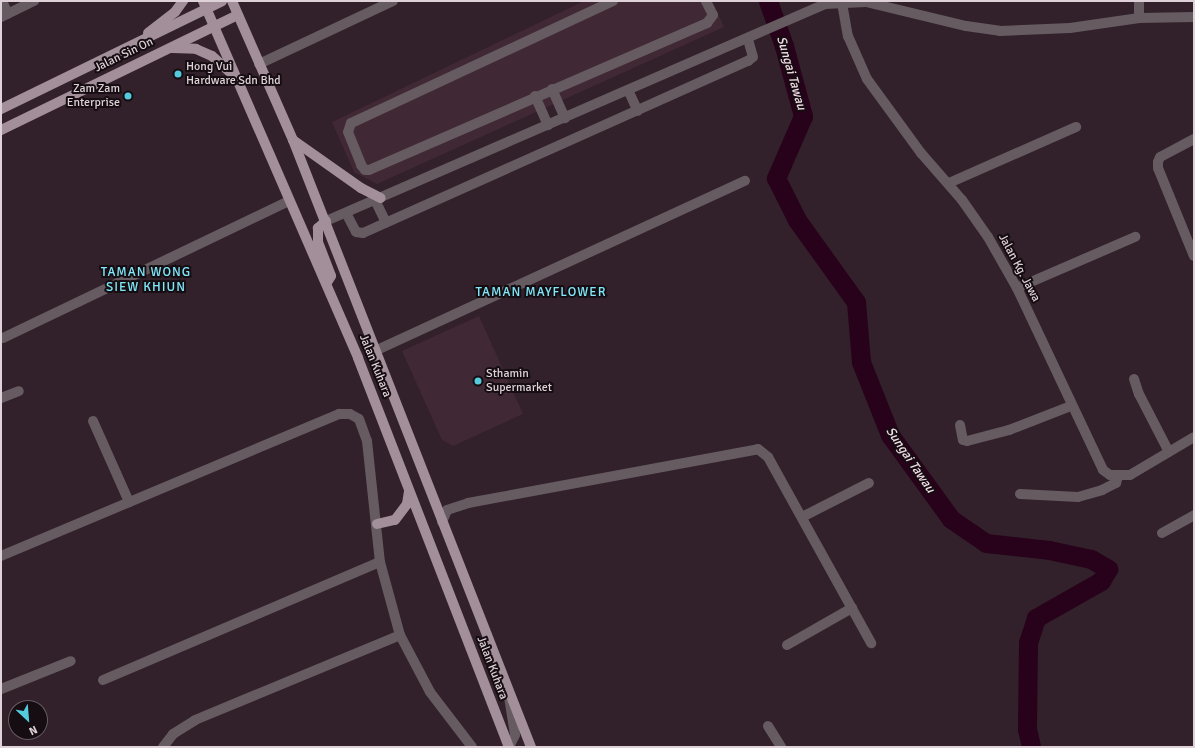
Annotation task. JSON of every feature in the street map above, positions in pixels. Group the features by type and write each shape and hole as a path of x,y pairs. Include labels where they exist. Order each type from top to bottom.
{"main road":[{"path":"128,49 175,12 183,1"},
{"name":"Jalan Sin On","path":"1,109 128,49 204,5 222,1"},
{"name":"Jalan Kuhara","path":"232,1 293,140 326,221 442,522 531,747"},
{"name":"Jalan Kuhara","path":"204,5 376,402 409,492 509,747"},
{"name":"Jalan Sin On","path":"1,130 238,15"},
{"path":"170,47 196,49 212,56 236,78"},
{"path":"293,140 378,199"},
{"path":"326,221 318,228 318,242 331,276 326,284"},
{"path":"376,524 394,520 407,504 409,492"}],"street":[{"path":"2,1 4,16 34,1"},
{"path":"259,64 393,1"},
{"path":"613,1 351,123 348,132 361,165 369,170 552,89 707,23 713,15 706,1"},
{"path":"1139,1 1139,18"},
{"path":"326,221 628,90 748,40 824,3 866,2 966,26 1000,31 1070,28 1139,18 1194,17"},
{"name":"Jalan Kg. Jawa","path":"842,3 848,36 867,79 922,153 975,217 1017,288 1071,406 1103,470 1110,475 1118,476"},
{"path":"346,213 359,233 386,223 748,62 753,57 748,40"},
{"path":"552,89 564,118"},
{"path":"628,90 638,111"},
{"path":"536,96 548,125"},
{"path":"948,183 1076,127"},
{"path":"1194,138 1160,157 1158,168 1194,256"},
{"path":"377,350 746,181"},
{"path":"378,199 386,223"},
{"path":"3,338 289,202"},
{"path":"1017,288 1135,236"},
{"path":"1134,379 1139,394 1168,452"},
{"path":"1,398 19,391"},
{"path":"960,426 963,440 967,441 1009,430 1071,406"},
{"path":"1,556 339,414 350,414 359,419 367,441 380,562 387,594 400,635 430,692 472,747"},
{"path":"93,422 129,502"},
{"path":"1020,494 1078,497 1102,490 1116,483 1118,476 1130,475 1194,437"},
{"path":"442,522 447,510 468,503 750,449 758,449 768,457 871,642"},
{"path":"802,517 869,483"},
{"path":"1162,533 1194,515"},
{"path":"103,680 380,562"},
{"path":"787,645 852,608"},
{"path":"163,747 173,734 195,720 400,635"},
{"path":"1,689 71,661"},
{"path":"508,690 515,735 509,747"},
{"path":"768,726 781,747"}],"shaded area":[{"path":"584,1 712,1 724,27 377,184 354,172 332,122"},
{"path":"479,316 523,414 453,446 442,440 402,351"}],"waterway":[{"name":"Sungai Tawau","path":"768,1 784,46 803,116 776,178 797,220 856,302 861,362 890,435 951,519 986,543 1049,550 1091,559 1108,569 1101,581 1036,618 1028,643 1027,729 1031,747"}],"place":[{"name":"Hong Vui Hardware Sdn Bhd","path":"178,74"},
{"name":"Zam Zam Enterprise","path":"128,96"},
{"name":"Sthamin Supermarket","path":"478,381"}],"district":[{"name":"TAMAN WONG SIEW KHIUN","path":"146,280"},
{"name":"TAMAN MAYFLOWER","path":"541,292"}]}
